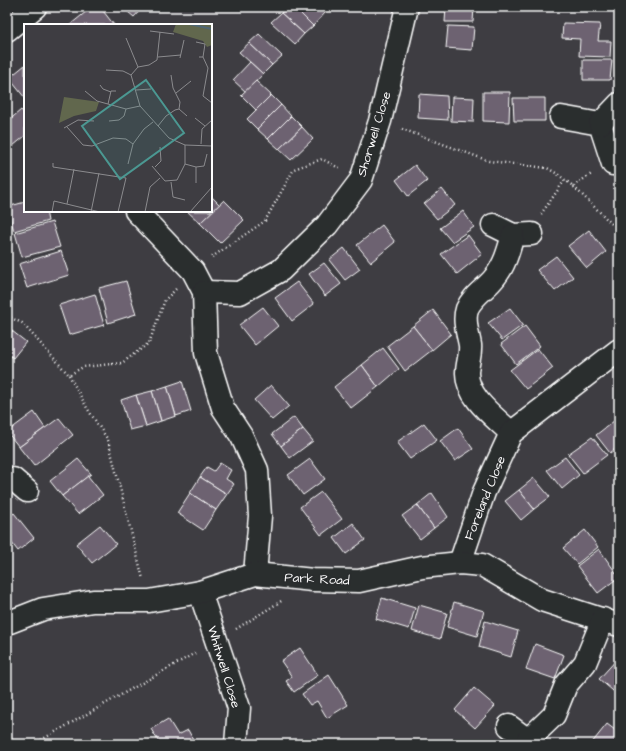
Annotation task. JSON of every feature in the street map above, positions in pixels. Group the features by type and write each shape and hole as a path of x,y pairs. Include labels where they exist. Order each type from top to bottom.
{"street":[{"path":"7,30 36,7"},
{"name":"Shorwell Close","path":"204,292 240,293 281,270 321,231 361,180 380,121 407,7"},
{"path":"600,124 619,104"},
{"path":"561,117 600,124"},
{"path":"600,124 613,164"},
{"path":"137,212 193,271 204,292 206,353 223,408 242,437 257,470 260,516 255,574"},
{"path":"493,225 523,234 496,276 475,297 467,309 465,322 470,347 467,373 469,386 475,396 512,433"},
{"name":"Foreland Close","path":"460,563 484,492 512,433 619,350"},
{"path":"7,479 13,479 27,491"},
{"name":"Park Road","path":"7,623 43,609 93,601 149,601 200,592 255,574 313,580 359,581 422,567 460,563 482,565 542,600 611,622"},
{"name":"Whitwell Close","path":"200,592 239,708 236,744"},
{"path":"509,726 529,742 554,715 566,685 585,663 611,622"}],"path":[{"path":"380,121 489,161 547,168 565,180 613,225 619,227"},
{"path":"523,234 537,219 565,180"},
{"path":"69,375 87,408 108,440 149,601"},
{"path":"34,744 217,641 313,580"}],"building":[{"path":"92,7 100,7 113,24 71,24"},
{"path":"122,7 143,7 134,17"},
{"path":"288,7 294,7 313,26 304,34 281,13"},
{"path":"294,7 321,7 326,12 313,26"},
{"path":"446,7 474,7 473,22 445,22"},
{"path":"281,13 304,34 295,44 271,22"},
{"path":"563,23 600,24 598,41 611,41 610,57 579,56 580,39 562,38"},
{"path":"448,26 474,27 472,50 446,48"},
{"path":"259,34 282,56 272,65 249,43"},
{"path":"249,43 272,65 263,74 239,52"},
{"path":"583,60 612,60 610,80 583,80"},
{"path":"250,62 263,74 246,92 233,80"},
{"path":"24,66 24,97 9,78"},
{"path":"256,81 271,95 256,110 241,95"},
{"path":"483,92 510,92 509,122 483,121"},
{"path":"419,94 447,96 448,120 418,118"},
{"path":"271,95 281,105 257,129 247,119"},
{"path":"452,97 474,98 473,122 451,121"},
{"path":"513,98 545,98 545,121 514,121"},
{"path":"281,105 291,116 268,139 257,129"},
{"path":"21,110 24,113 24,137 7,151 7,122"},
{"path":"291,116 302,127 279,149 268,139"},
{"path":"302,127 313,139 291,160 279,149"},
{"path":"415,165 427,181 408,196 396,180"},
{"path":"442,189 455,205 437,219 424,204"},
{"path":"212,197 220,205 200,223 188,212 212,212"},
{"path":"224,200 244,220 220,243 200,223"},
{"path":"24,202 24,212 46,212 48,221 14,231 7,207"},
{"path":"463,211 474,227 452,242 440,228"},
{"path":"52,222 60,247 22,257 15,233"},
{"path":"382,225 395,242 371,262 357,245"},
{"path":"589,230 606,252 587,268 568,246"},
{"path":"468,235 482,254 457,274 441,254"},
{"path":"344,248 360,269 345,280 329,260"},
{"path":"61,251 69,275 27,288 19,264"},
{"path":"556,256 573,277 555,291 537,270"},
{"path":"324,263 341,284 325,296 309,274"},
{"path":"126,281 136,314 108,323 99,288"},
{"path":"297,282 314,304 292,321 275,298"},
{"path":"95,294 104,325 69,335 59,305"},
{"path":"263,307 278,326 255,345 239,325"},
{"path":"510,308 523,325 502,340 488,323"},
{"path":"433,310 451,334 432,350 413,326"},
{"path":"413,326 432,350 405,371 387,346"},
{"path":"525,326 540,346 516,364 501,344"},
{"path":"7,327 26,342 13,358 7,353"},
{"path":"383,348 399,369 378,387 362,365"},
{"path":"538,349 553,368 526,389 510,370"},
{"path":"362,365 378,387 351,408 334,387"},
{"path":"182,381 191,411 176,416 167,386"},
{"path":"271,385 289,406 272,420 254,400"},
{"path":"167,386 176,416 161,421 152,391"},
{"path":"152,391 161,421 146,426 136,395"},
{"path":"136,395 146,426 130,430 121,400"},
{"path":"34,412 45,428 19,447 7,432"},
{"path":"294,417 303,429 281,446 272,434"},
{"path":"619,417 619,446 610,453 596,435"},
{"path":"59,418 73,435 34,466 19,447"},
{"path":"424,423 437,440 410,459 397,442"},
{"path":"458,428 473,449 455,461 440,441"},
{"path":"303,429 313,441 290,458 281,446"},
{"path":"592,437 607,455 583,473 568,454"},
{"path":"565,457 579,475 562,489 547,470"},
{"path":"78,459 91,474 62,496 50,481"},
{"path":"310,459 325,479 303,495 288,475"},
{"path":"220,463 231,470 226,479 234,484 227,494 200,477 207,467 214,471"},
{"path":"88,476 103,495 78,514 62,496"},
{"path":"200,477 227,494 216,510 190,493"},
{"path":"534,478 550,497 534,509 519,490"},
{"path":"519,490 534,509 521,520 505,501"},
{"path":"321,492 342,519 321,535 300,507"},
{"path":"190,493 216,510 203,530 177,513"},
{"path":"432,493 448,517 434,528 417,505"},
{"path":"417,505 434,528 420,539 402,516"},
{"path":"14,513 34,538 18,551 7,537 7,518"},
{"path":"353,523 365,540 346,554 334,538"},
{"path":"100,525 116,544 92,563 76,544"},
{"path":"585,530 598,547 577,564 563,548"},
{"path":"599,549 619,577 598,593 577,566"},
{"path":"382,598 415,608 409,629 376,619"},
{"path":"454,602 484,611 477,636 447,627"},
{"path":"419,605 447,613 440,639 412,631"},
{"path":"485,621 518,631 511,657 479,647"},
{"path":"535,644 564,655 555,679 526,669"},
{"path":"300,648 318,675 294,692 286,681 292,677 281,661"},
{"path":"619,657 619,696 599,679"},
{"path":"329,675 348,705 327,718 317,701 310,705 302,694"},
{"path":"474,688 495,706 475,728 455,710"},
{"path":"168,719 178,735 188,730 195,743 160,744 151,729"},
{"path":"607,724 619,733 619,744 591,744"}]}
